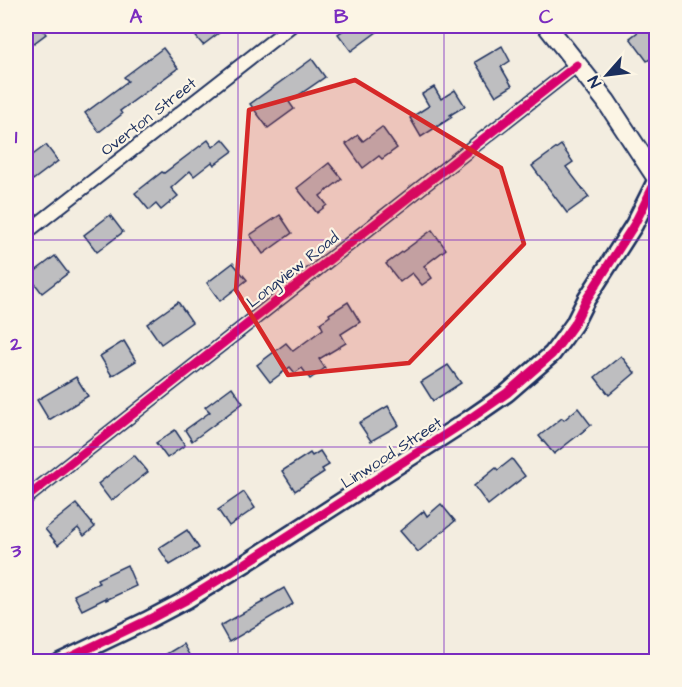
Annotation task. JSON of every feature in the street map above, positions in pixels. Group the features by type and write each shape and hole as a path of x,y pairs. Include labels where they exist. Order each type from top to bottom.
{"main road":[{"path":"547,26 612,110 657,179"}],"street":[{"name":"Overton Street","path":"26,233 291,26"},
{"name":"Longview Road","path":"26,498 578,65"},
{"name":"Linwood Street","path":"60,662 186,600 507,393 552,354 574,324 586,300 634,225 657,179"}],"highlighted area":[{"path":"355,80 501,168 524,244 409,363 288,375 236,290 249,110"}],"building":[{"path":"26,26 40,26 46,34 26,49"},
{"path":"187,26 228,26 203,45"},
{"path":"350,26 385,26 351,51 338,34"},
{"path":"646,26 657,26 657,54 647,61 630,38"},
{"path":"502,46 510,61 501,67 512,86 496,96 475,62"},
{"path":"163,48 178,68 120,111 122,114 99,132 85,113 128,81 124,77"},
{"path":"312,59 325,77 289,102 294,109 268,128 250,104"},
{"path":"434,87 441,99 455,90 465,106 421,137 410,118 429,106 422,94"},
{"path":"382,127 397,148 382,159 379,156 363,168 346,144 358,135 363,141"},
{"path":"223,139 233,151 214,165 212,162 194,176 190,171 171,188 178,196 161,210 156,204 149,210 135,193 208,140 213,147"},
{"path":"46,145 58,161 33,180 26,170 26,160"},
{"path":"561,145 573,162 566,167 589,197 567,213 532,166"},
{"path":"329,163 342,179 320,196 327,205 317,213 297,188"},
{"path":"110,215 123,232 97,252 84,235"},
{"path":"280,215 292,233 263,254 250,235"},
{"path":"432,230 446,249 424,266 432,278 422,285 412,273 400,282 386,264"},
{"path":"55,256 68,273 42,293 29,276"},
{"path":"233,263 247,280 220,301 207,283"},
{"path":"178,302 192,322 161,344 147,324"},
{"path":"348,302 360,322 341,334 346,343 319,359 325,368 310,379 302,368 295,373 290,367 270,382 257,365 286,343 293,351 323,329 320,323 330,316 329,314"},
{"path":"124,341 136,361 112,376 100,356"},
{"path":"621,356 635,373 609,395 595,377"},
{"path":"448,365 461,383 433,401 421,382"},
{"path":"76,377 88,396 49,420 37,400"},
{"path":"232,387 243,403 192,441 185,430 210,412 205,407"},
{"path":"388,406 399,425 371,441 359,423"},
{"path":"578,408 591,425 554,454 539,436"},
{"path":"175,430 185,445 167,458 156,443"},
{"path":"320,451 329,465 322,469 324,472 295,491 282,471 310,453 312,456"},
{"path":"134,455 148,472 111,501 98,484"},
{"path":"512,459 525,476 488,505 474,486 496,468 498,470"},
{"path":"244,492 255,508 229,526 218,510"},
{"path":"76,504 95,527 84,536 78,528 58,545 45,529"},
{"path":"441,504 455,521 418,552 400,531 424,511 427,516"},
{"path":"187,530 199,548 170,565 159,548"},
{"path":"127,565 136,586 82,610 74,595 99,583 97,579"},
{"path":"284,588 293,604 229,642 220,626"},
{"path":"183,644 193,662 153,662"}],"cycle path":[{"path":"26,498 577,65"},
{"path":"60,662 186,600 507,393 552,354 574,324 586,300 634,225 656,181"}]}
